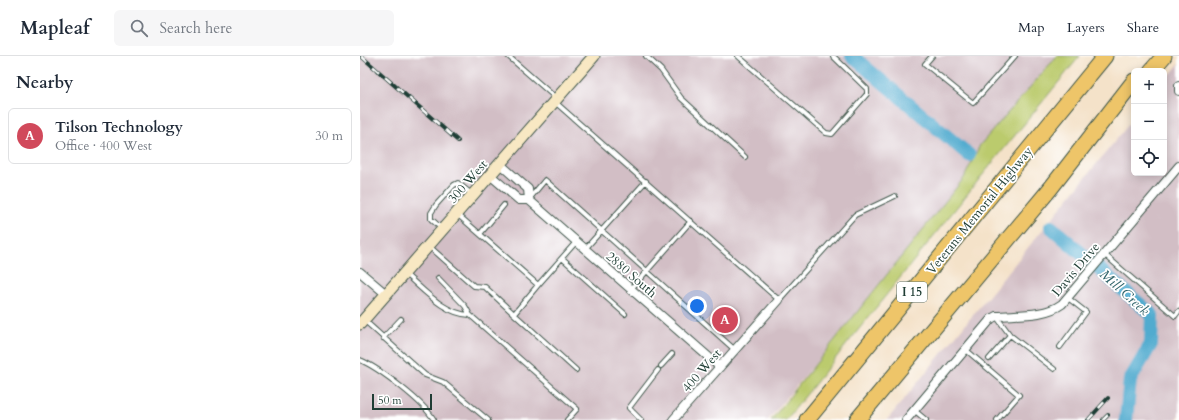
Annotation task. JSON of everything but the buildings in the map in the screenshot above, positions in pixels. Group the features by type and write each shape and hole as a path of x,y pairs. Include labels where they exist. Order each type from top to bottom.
{"highway":[{"path":"1016,163 1092,56"},
{"name":"Veterans Memorial Highway","path":"807,420 1105,56"},
{"path":"1144,68 1154,56"},
{"path":"1154,68 1164,56"},
{"path":"1050,189 1131,85"},
{"path":"856,420 1131,94"}],"main road":[{"name":"300 West","path":"362,322 594,56"}],"street":[{"path":"1179,86 1179,91"},
{"name":"2880 South","path":"500,164 528,189 529,200"},
{"name":"Davis Drive","path":"996,316 1043,313 1055,309 1068,298 1101,256 1179,166"},
{"name":"2880 South","path":"490,175 519,200 529,200 720,366"},
{"path":"360,272 386,294"},
{"name":"400 West","path":"673,420 779,300"},
{"path":"906,420 986,323 996,316"}],"lane":[{"path":"508,56 779,300 855,215 895,196"},
{"path":"646,56 661,70 681,98 745,157"},
{"path":"738,56 826,133 832,134 868,94 867,89 833,56"},
{"path":"932,56 925,64 973,104 1015,56"},
{"path":"529,200 545,180 735,350"},
{"path":"586,249 646,181"},
{"path":"443,229 431,219 431,213 440,200 454,185 458,183 473,195"},
{"path":"480,234 504,205"},
{"path":"456,214 538,285"},
{"path":"631,290 691,221"},
{"path":"514,314 576,241"},
{"path":"428,246 474,286 485,288 576,370"},
{"path":"1101,256 1175,316 1179,311"},
{"path":"562,258 625,314"},
{"path":"404,273 442,305 459,315 470,316"},
{"path":"438,278 465,306 470,316 577,409 567,420"},
{"path":"1060,348 1086,312 1068,298"},
{"path":"996,316 1010,335 1054,369"},
{"path":"383,338 401,319"},
{"path":"362,322 383,338 425,375 443,382 488,420"},
{"path":"989,359 1010,335"},
{"path":"965,349 1019,395 998,420"},
{"path":"662,366 672,354"},
{"path":"360,360 378,369 392,380 428,412 434,420"},
{"path":"641,420 629,408 658,370"},
{"path":"914,410 926,420"}],"shaded area":[{"path":"360,56 1070,56 988,158 768,420 360,420"},
{"path":"1179,64 1179,414 1176,420 887,420 1131,122 1131,176 1167,176 1167,78"}],"green space":[{"path":"1057,56 1080,56 786,420 771,420 964,178 980,145"}],"waterway":[{"name":"Mill Creek","path":"852,56 969,155"},
{"name":"Mill Creek","path":"1051,227 1152,315 1151,344 1130,380 1126,420"}],"railway":[{"path":"361,56 458,141"},
{"path":"1088,420 1108,398"},
{"path":"1103,420 1108,415"}],"place":[{"name":"Tilson Technology","path":"725,320"}]}
